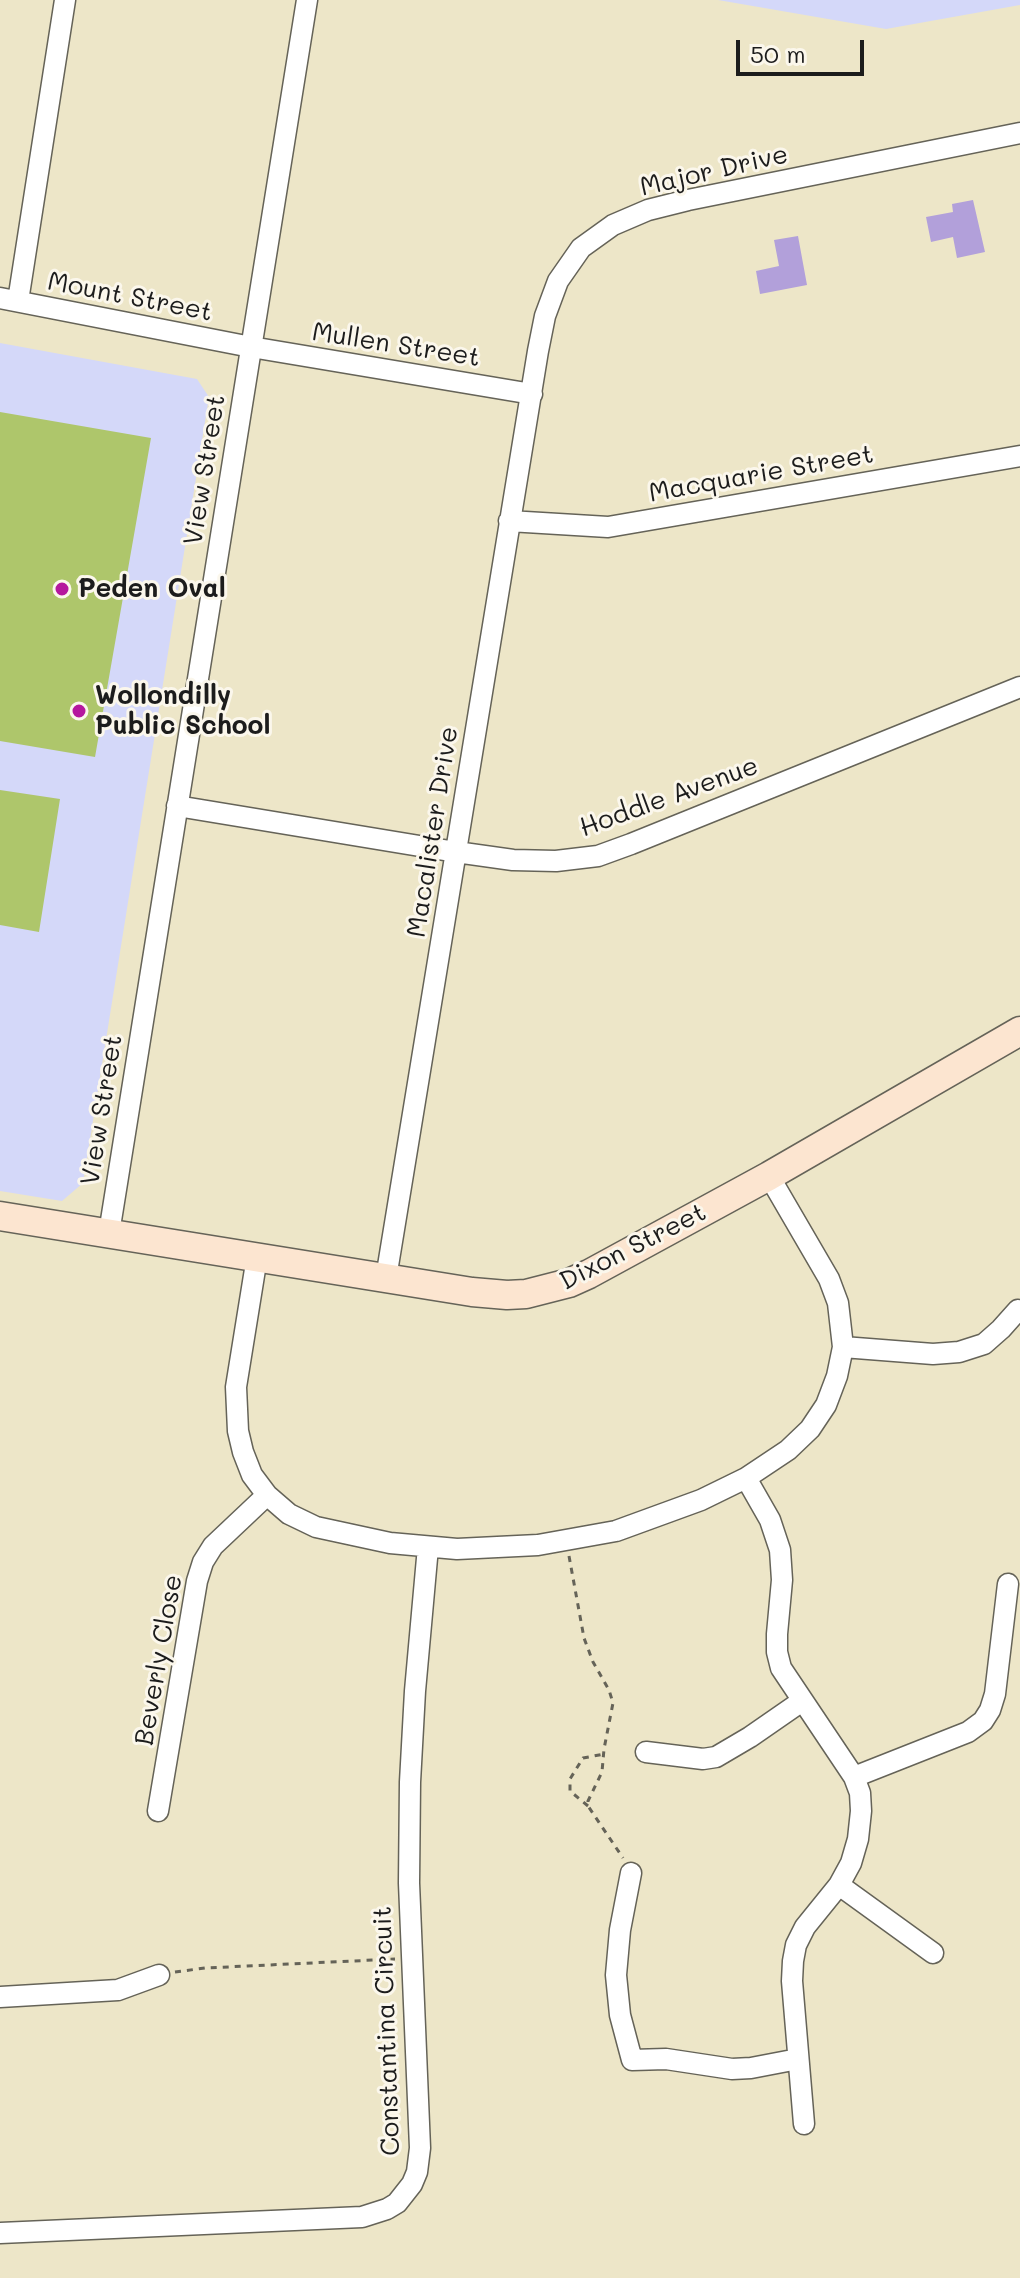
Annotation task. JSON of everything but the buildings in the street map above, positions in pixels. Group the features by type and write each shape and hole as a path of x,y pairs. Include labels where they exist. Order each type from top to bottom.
{"street":[{"path":"9,300 65,0"},
{"name":"View Street","path":"109,1233 307,0"},
{"name":"Major Drive","path":"532,394 545,316 558,281 581,248 613,225 648,210 688,200 1020,133"},
{"name":"Mount Street","path":"9,300 251,347"},
{"name":"Mullen Street","path":"251,347 532,394"},
{"name":"Macalister Drive","path":"386,1278 532,394"},
{"name":"Macquarie Street","path":"509,521 608,527 1020,456"},
{"name":"Hoddle Avenue","path":"177,806 527,861 598,856 1020,687"},
{"name":"Dixon Street","path":"0,1216 489,1294 548,1290 589,1274 769,1176 1020,1031"},
{"path":"257,1257 236,1387 238,1431 243,1452 252,1475 267,1495 289,1514 316,1527 390,1543 496,1548 567,1541 616,1531 657,1518 746,1478 788,1450 810,1429 826,1405 843,1347 838,1303 829,1279 769,1176"},
{"path":"843,1347 933,1354 959,1352 984,1344 1018,1310"},
{"path":"746,1478 770,1520 780,1550 782,1580 777,1652 781,1668 854,1777 860,1793 858,1839 851,1863 839,1885 805,1927 796,1945 792,1981 804,2124"},
{"name":"Beverly Close","path":"158,1811 197,1581 203,1562 213,1546 267,1495"},
{"name":"Constantina Circuit","path":"0,2233 362,2217 377,2214 397,2203 412,2184 420,2148 411,1958 410,1782 428,1547"},
{"path":"854,1777 968,1732 983,1721 995,1694 1008,1584"},
{"path":"646,1752 703,1759 716,1757 802,1701"},
{"path":"631,1873 620,1930 616,1975 620,2015 632,2060 666,2059 732,2069 798,2059"},
{"path":"839,1885 933,1953"},
{"path":"0,1997 118,1990 159,1975"}],"path":[{"path":"567,1541 584,1638 613,1703 602,1772 588,1806"},
{"path":"604,1754 583,1758 570,1779 570,1791 588,1806 631,1873"},
{"path":"159,1975 205,1968 411,1958"}],"shaded area":[{"path":"718,0 1020,0 1020,5 886,29"},
{"name":"Wollondilly Public School","path":"0,343 197,379 209,397 83,1183 62,1201 0,1191"}],"green space":[{"name":"Peden Oval","path":"0,412 151,438 95,757 0,741"},
{"path":"0,790 60,799 39,932 0,925"}],"place":[{"name":"Peden Oval","path":"62,589"},
{"name":"Wollondilly Public School","path":"79,711"}]}
